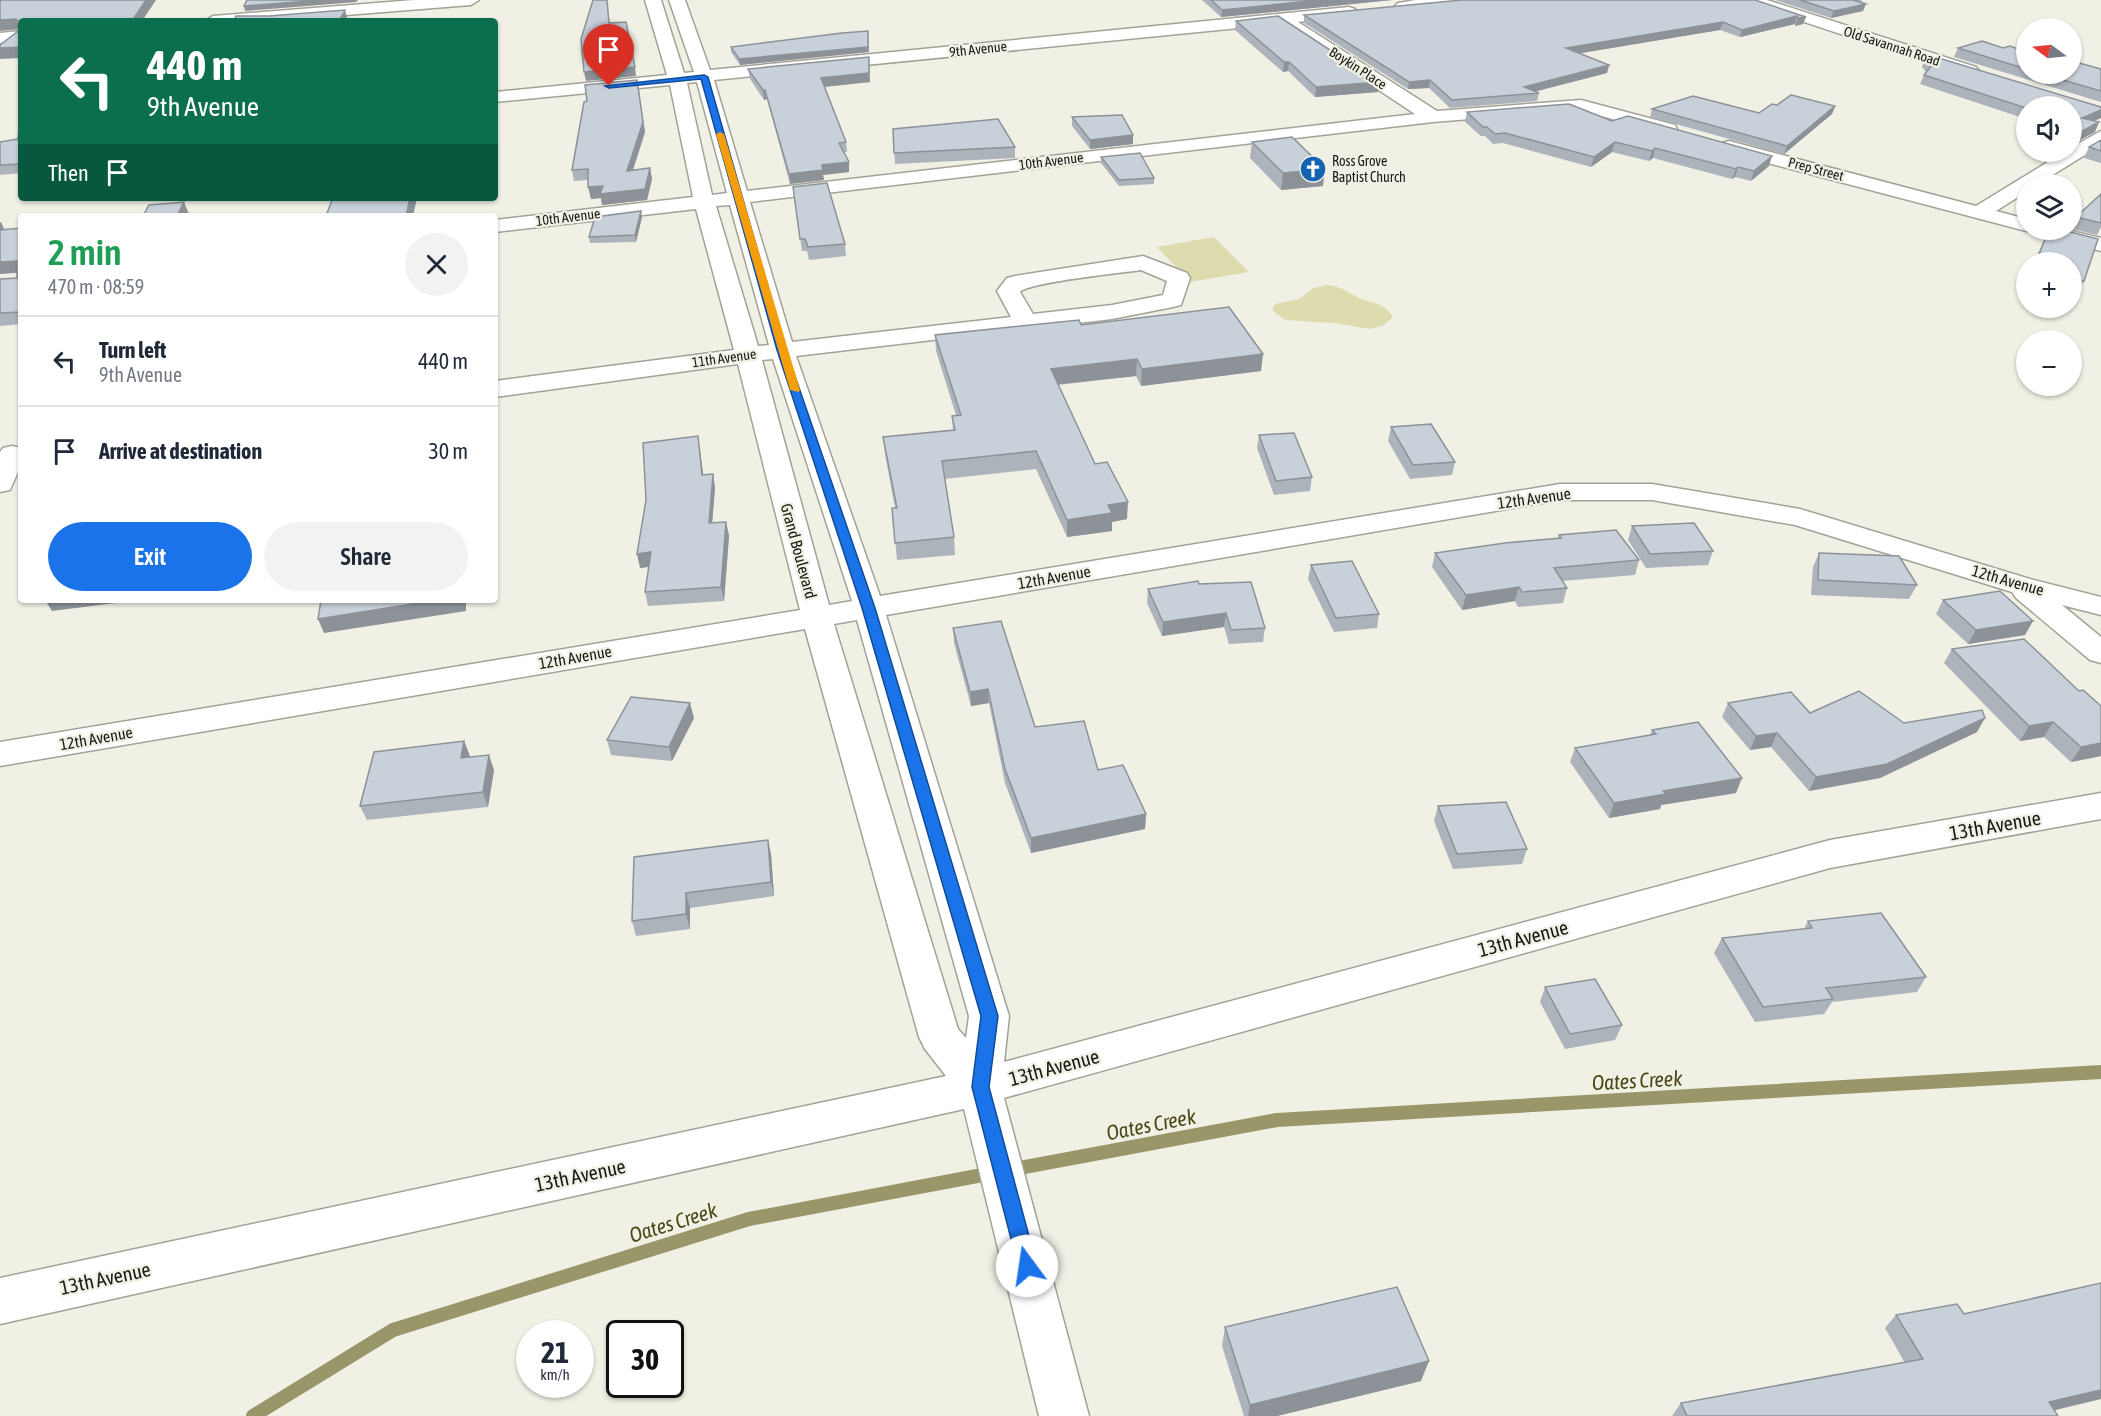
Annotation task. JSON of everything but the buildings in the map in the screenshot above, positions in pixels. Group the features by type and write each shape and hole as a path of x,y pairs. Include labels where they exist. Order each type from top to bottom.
{"street":[{"path":"250,18 471,0"},
{"name":"Grand Boulevard","path":"653,0 691,78 738,198 782,350 869,608 989,1016 980,1087 1012,1202 1064,1416"},
{"name":"Grand Boulevard","path":"677,0 691,78 704,202 748,355 817,617 940,1037 980,1087"},
{"path":"1390,8 1461,0"},
{"name":"Old Savannah Road","path":"1752,0 1983,75"},
{"name":"9th Avenue","path":"498,97 1366,10"},
{"name":"Boykin Place","path":"1283,19 1433,117"},
{"path":"0,38 18,36"},
{"name":"10th Avenue","path":"498,226 1433,117 1581,105 1606,110 1681,133"},
{"path":"1980,212 2101,137"},
{"name":"Prep Street","path":"1713,142 2016,222"},
{"path":"2080,240 2101,246"},
{"name":"11th Avenue","path":"498,389 782,350 1026,322 1112,312 1173,300 1179,278 1143,263 1015,283 1008,291 1026,322"},
{"path":"0,484 11,454"},
{"name":"12th Avenue","path":"0,754 1560,492 1652,492 1800,517 2019,585 2101,606"},
{"path":"2019,585 2101,653"},
{"name":"13th Avenue","path":"0,1301 980,1087 1830,854 2101,806"}],"green space":[{"path":"1214,237 1249,272 1190,282 1157,247"},
{"path":"1326,285 1338,287 1362,299 1381,305 1393,317 1384,325 1371,329 1333,323 1285,320 1272,310 1275,304 1299,299 1314,288"}],"waterway":[{"name":"Oates Creek","path":"1008,1170 1277,1120 2101,1072"},
{"name":"Oates Creek","path":"253,1416 393,1330 749,1219 993,1173"}],"slow traffic":[{"path":"720,134 795,390"}],"place":[{"name":"Ross Grove Baptist Church","path":"1313,169"}],"route":[{"path":"609,86 704,77 782,350 869,608 989,1016 980,1087 1027,1266"}]}
